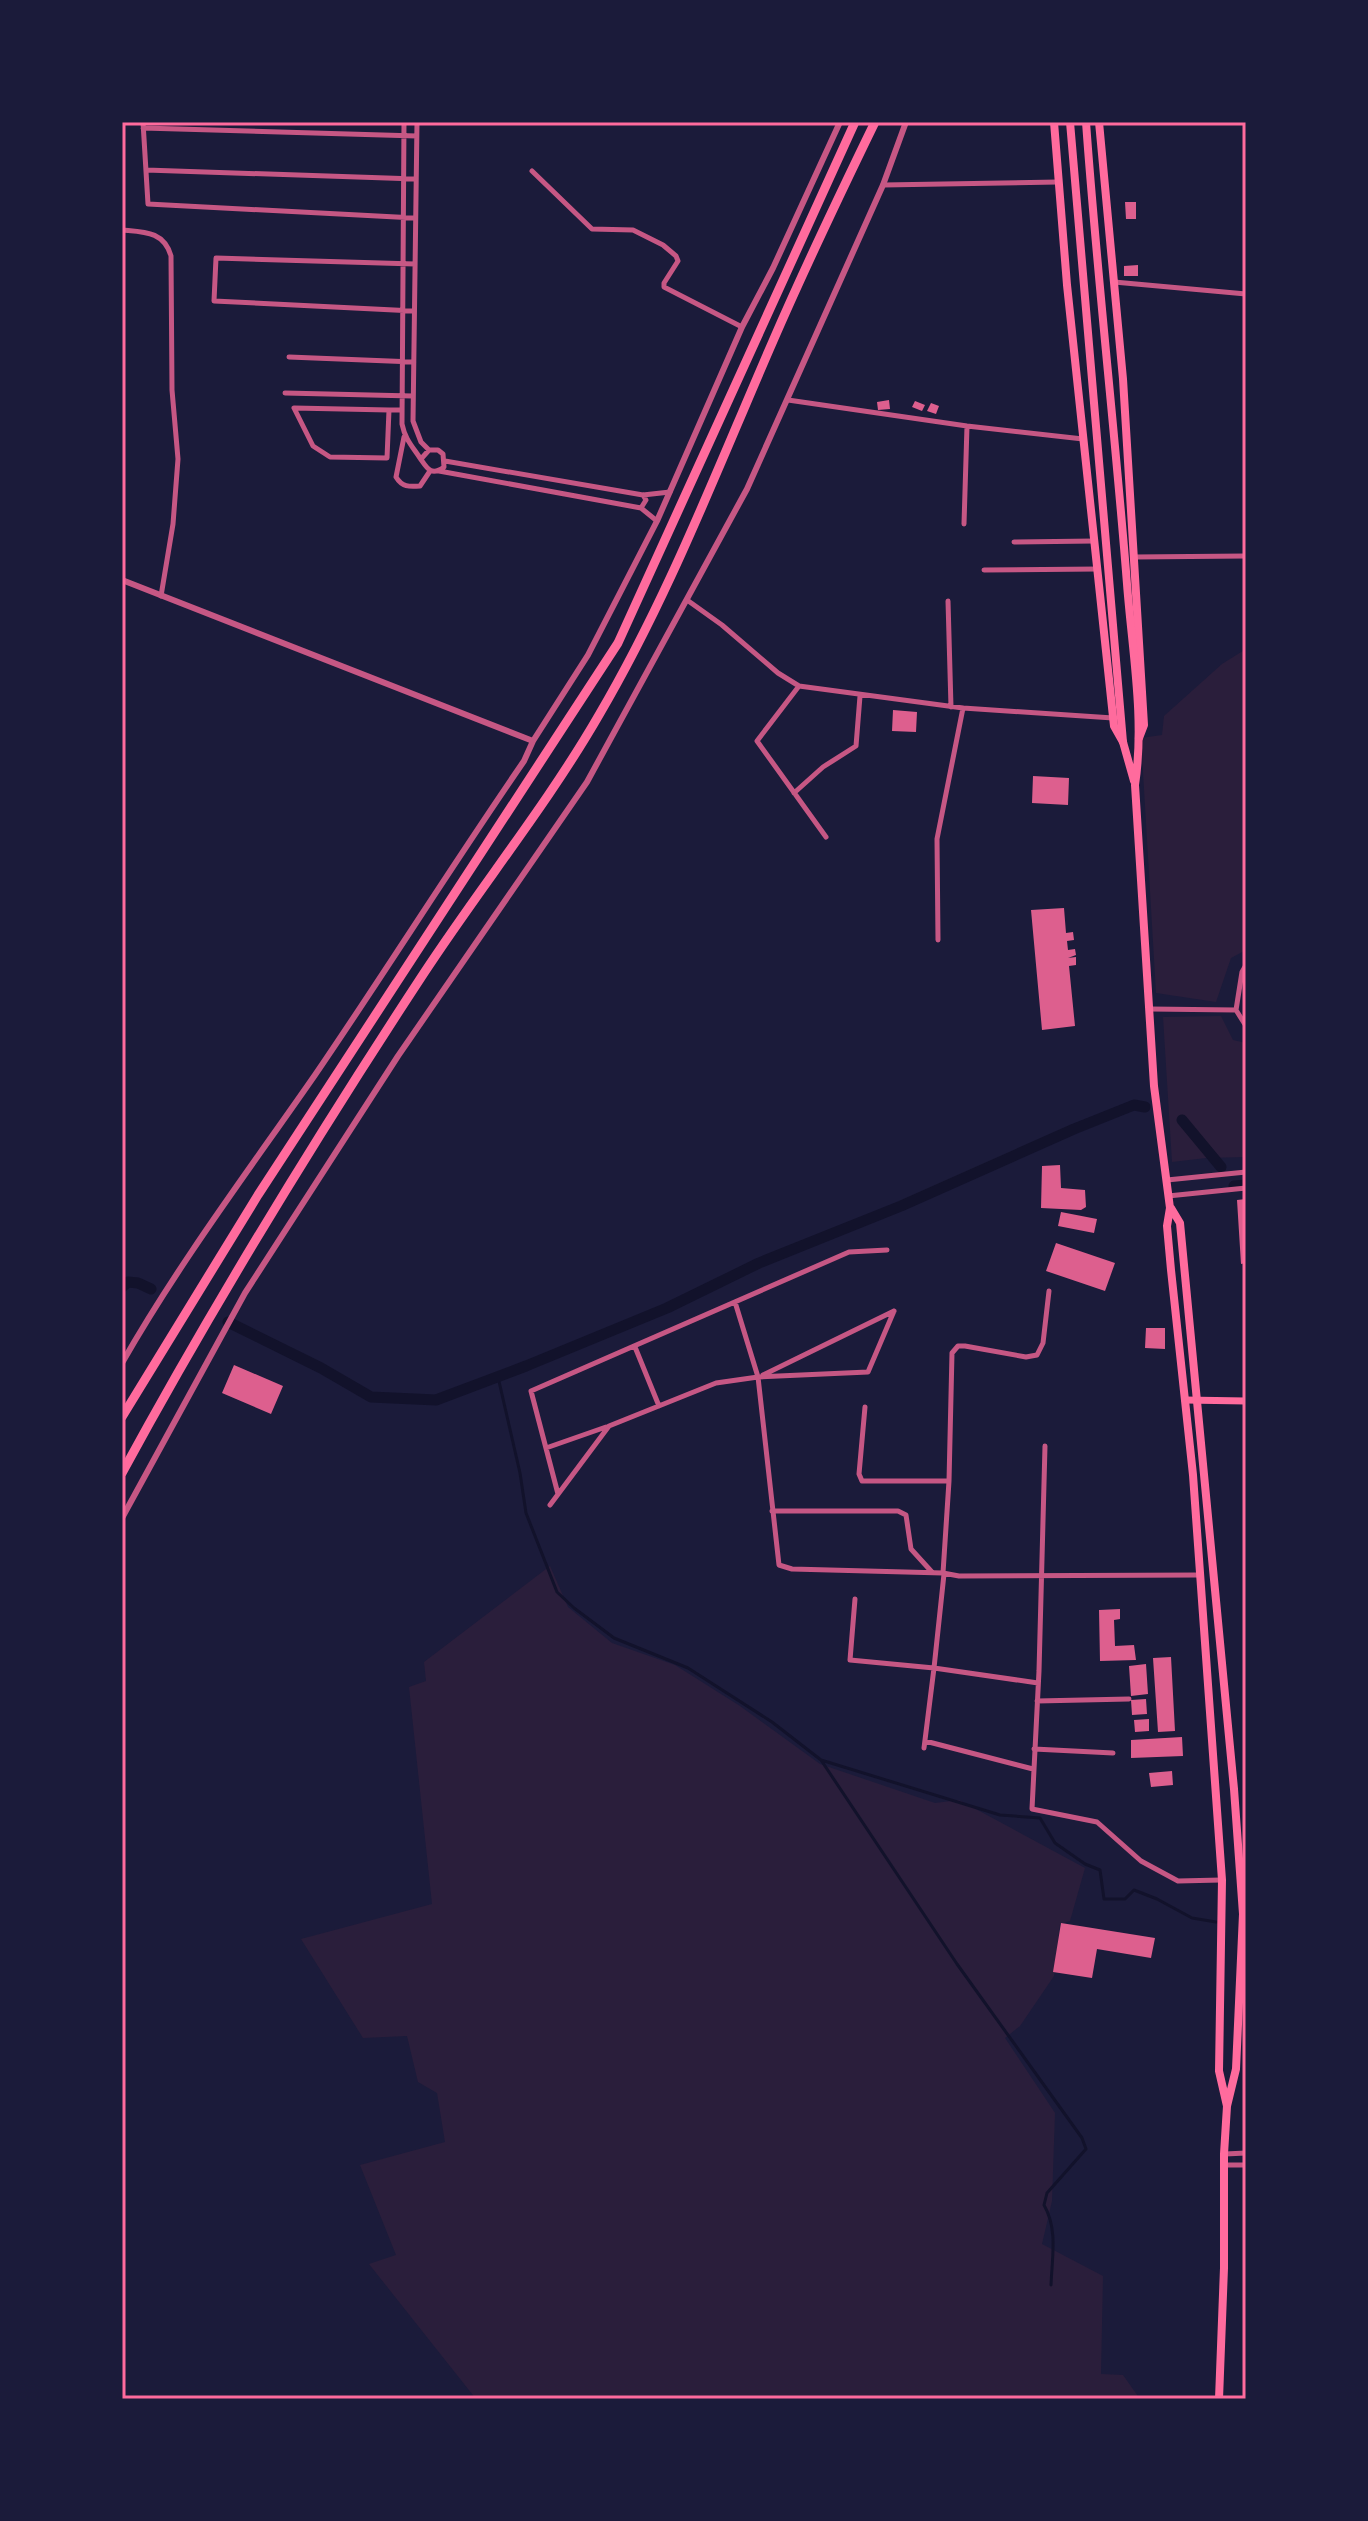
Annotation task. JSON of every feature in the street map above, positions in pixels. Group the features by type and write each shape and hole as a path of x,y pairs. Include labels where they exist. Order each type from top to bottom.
{"highway":[{"path":"122,1417 258,1195 618,643 855,122"},
{"path":"122,1473 225,1288 300,1165 426,970 557,784 630,661 698,516 774,338 875,122"}],"main road":[{"path":"1054,122 1067,285 1113,718 1115,732 1123,742"},
{"path":"1070,122 1123,742 1135,785"},
{"path":"1086,122 1097,276 1121,508 1138,741 1135,785 1154,1086 1170,1208 1167,1226 1169,1255 1201,1575 1222,1880 1219,2071 1227,2106"},
{"path":"1099,122 1123,379 1144,725 1138,741"},
{"path":"1170,1208 1180,1223 1243,1914 1236,2069 1227,2106 1224,2154 1219,2399"},
{"path":"1185,1400 1246,1401"}],"street":[{"path":"404,122 404,433 396,477 401,484 420,486 430,471"},
{"path":"417,122 413,396 415,432 429,450"},
{"path":"122,1363 220,1209 348,1026 524,761 533,741 588,655 657,521 742,327 773,268 840,122"},
{"path":"122,1518 245,1293 398,1056 587,782 747,489 883,185 906,122"},
{"path":"415,218 148,204 143,125 417,136"},
{"path":"146,170 416,179"},
{"path":"532,171 592,229 633,230 669,249 678,261 664,287 742,327"},
{"path":"883,185 1059,182"},
{"path":"122,230 154,234 163,240 171,256 172,390 178,459 173,524 161,596"},
{"path":"414,311 214,301 216,258 415,264"},
{"path":"1113,282 1246,294"},
{"path":"289,357 414,362"},
{"path":"285,393 413,396"},
{"path":"788,400 1084,439"},
{"path":"389,410 387,458 330,457 313,446 294,408 402,410"},
{"path":"964,524 967,426"},
{"path":"404,433 424,467 430,471 641,508 657,521"},
{"path":"421,459 429,450 438,450 445,461 439,471"},
{"path":"445,461 643,495 670,492"},
{"path":"641,508 646,500 643,495"},
{"path":"1014,542 1095,541"},
{"path":"1134,557 1246,556"},
{"path":"984,570 1098,569"},
{"path":"122,580 533,741"},
{"path":"687,600 722,625 778,673 799,686 951,707 1113,718"},
{"path":"948,601 951,707"},
{"path":"799,686 757,738 826,837"},
{"path":"794,793 823,767 856,746 860,696"},
{"path":"938,940 937,839 963,708"},
{"path":"1246,965 1236,1010 1246,1026"},
{"path":"1150,1009 1236,1010"},
{"path":"1166,1180 1246,1172"},
{"path":"1168,1196 1246,1188"},
{"path":"558,1494 531,1391 849,1252 887,1250"},
{"path":"1033,1769 925,1745 943,1573 952,1353 958,1346 965,1346 1026,1357 1037,1355 1043,1343 1049,1291"},
{"path":"735,1302 758,1377 778,1560 784,1568 1040,1576 1201,1575"},
{"path":"546,1448 716,1383 758,1377 868,1372 894,1311 758,1377"},
{"path":"635,1347 659,1406"},
{"path":"865,1407 859,1474 862,1481 949,1481"},
{"path":"550,1505 609,1426"},
{"path":"1045,1446 1032,1806 1035,1811 1097,1822 1141,1861 1178,1881 1222,1880"},
{"path":"772,1511 898,1511 906,1515 911,1549 933,1572"},
{"path":"855,1599 850,1660 1038,1683"},
{"path":"1037,1701 1129,1699"},
{"path":"1034,1749 1113,1753"},
{"path":"1224,2154 1246,2153"},
{"path":"1224,2165 1246,2165"}],"shaded area":[{"path":"1246,649 1246,950 1231,958 1216,1002 1156,993 1141,738 1162,735 1164,716 1222,664"},
{"path":"1221,1016 1233,1040 1246,1043 1246,1157 1172,1162 1163,1017"},
{"path":"550,1566 568,1607 612,1643 675,1665 740,1706 820,1764 935,1803 959,1800 1085,1868 1070,1921 1060,1924 1054,1976 1020,2026 1005,2038 1055,2113 1052,2201 1042,2244 1103,2276 1101,2374 1123,2375 1140,2399 476,2399 369,2264 396,2255 360,2165 445,2142 437,2093 418,2082 407,2036 363,2038 301,1939 432,1904 409,1687 426,1681 424,1662"}],"building":[{"path":"1125,202 1136,202 1136,219 1126,219"},
{"path":"1138,265 1138,276 1124,276 1124,266"},
{"path":"889,400 890,409 878,410 877,402"},
{"path":"915,401 925,405 922,411 912,407"},
{"path":"931,403 939,406 936,414 927,411"},
{"path":"893,710 917,712 916,732 892,731"},
{"path":"1033,776 1069,778 1068,805 1032,803"},
{"path":"1064,908 1066,933 1073,932 1074,940 1067,941 1068,950 1075,949 1076,955 1068,958 1076,957 1076,965 1069,966 1075,1026 1042,1030 1031,910"},
{"path":"1060,1165 1061,1188 1085,1190 1086,1207 1081,1210 1041,1208 1042,1166"},
{"path":"1246,1199 1246,1263 1241,1264 1237,1200"},
{"path":"1061,1212 1097,1219 1094,1233 1058,1226"},
{"path":"1056,1243 1115,1263 1105,1291 1046,1271"},
{"path":"1146,1328 1165,1328 1165,1349 1145,1348"},
{"path":"234,1365 283,1386 271,1414 222,1393"},
{"path":"1120,1609 1120,1619 1114,1620 1115,1646 1134,1645 1136,1660 1100,1661 1099,1610"},
{"path":"1171,1657 1175,1731 1158,1732 1153,1658"},
{"path":"1146,1664 1148,1694 1131,1696 1129,1666"},
{"path":"1146,1699 1147,1714 1132,1715 1131,1700"},
{"path":"1149,1719 1149,1731 1135,1732 1134,1720"},
{"path":"1182,1737 1183,1756 1131,1758 1131,1740"},
{"path":"1172,1771 1173,1785 1151,1787 1149,1773"},
{"path":"1061,1923 1155,1938 1151,1958 1097,1949 1092,1978 1053,1972"}],"waterway":[{"path":"228,1322 321,1368 371,1397 436,1400 667,1308 759,1263 901,1206 1074,1129 1134,1105 1145,1107"},
{"path":"1182,1120 1221,1167"},
{"path":"1234,1186 1246,1185"},
{"path":"122,1287 128,1282 151,1289"},
{"path":"498,1377 526,1513 557,1592 574,1608 614,1638 688,1668 772,1722 821,1760 1000,1815 1040,1818 1055,1843 1085,1864 1100,1870 1104,1899 1125,1899 1134,1890 1192,1918 1216,1922"},
{"path":"821,1760 957,1964 1082,2138 1086,2149 1047,2193 1044,2205 1053,2234 1051,2285"}]}
